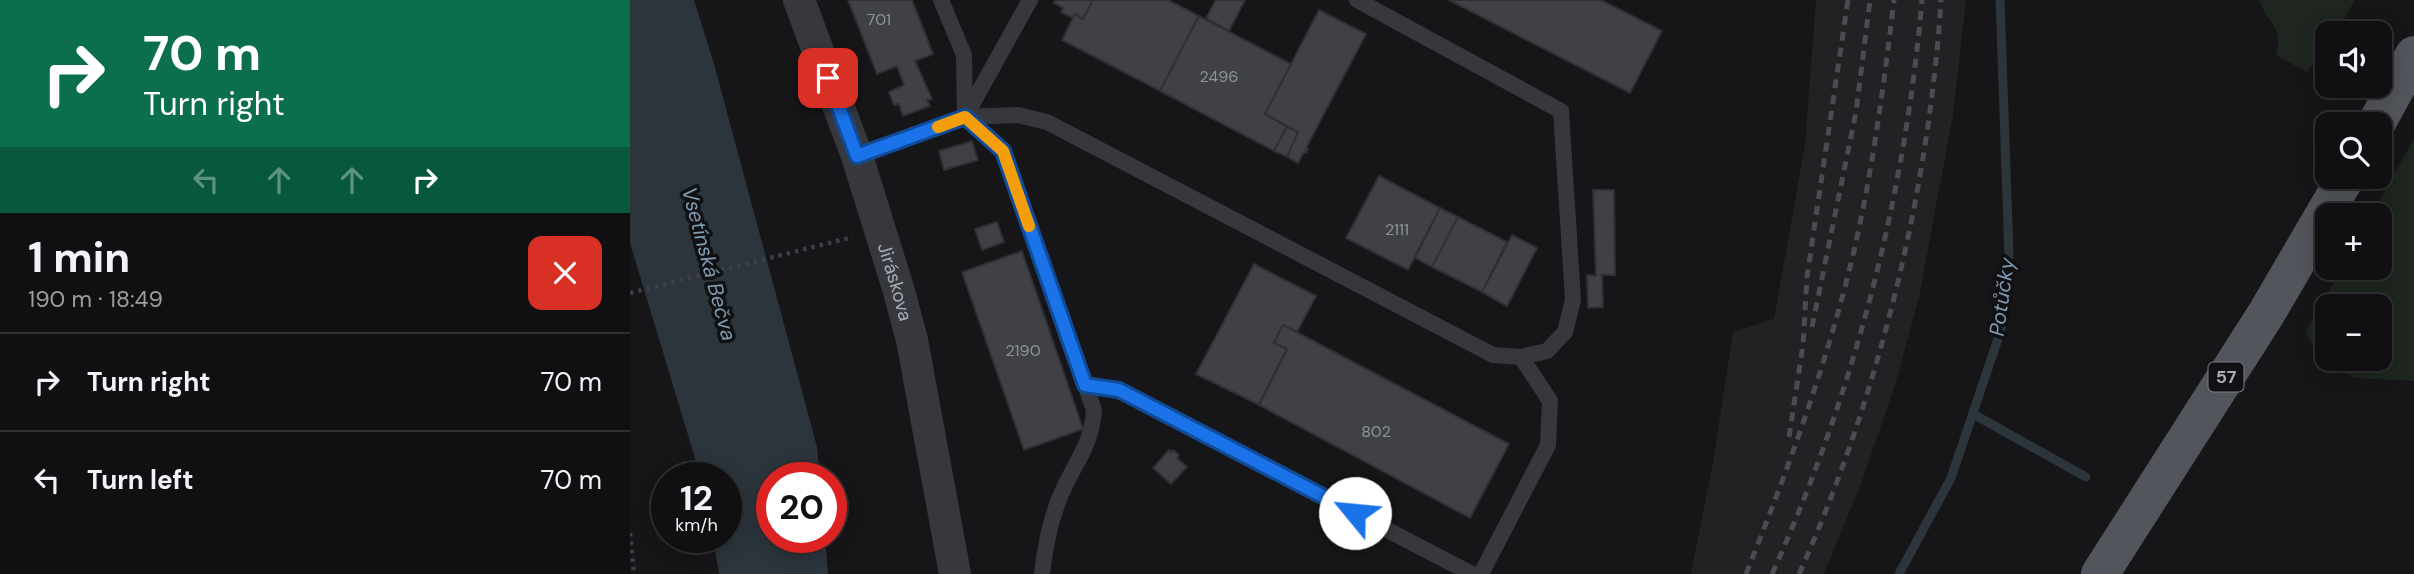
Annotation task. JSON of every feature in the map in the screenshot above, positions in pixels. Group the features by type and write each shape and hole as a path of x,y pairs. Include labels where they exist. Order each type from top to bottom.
{"main road":[{"path":"2383,112 2414,55"},
{"name":"57","path":"2100,574 2266,314 2339,189"}],"street":[{"name":"Jiráskova","path":"800,0 857,156 912,340 955,574"}],"lane":[{"path":"942,0 964,55 965,117 1003,151 1094,410 1093,430 1062,492 1045,547 1042,574"},
{"path":"965,117 1030,0"},
{"path":"857,156 965,117 1018,115 1048,122 1493,355 1521,357 1547,351 1565,332 1573,300 1561,111 1357,0"},
{"path":"1481,574 1548,445 1550,401 1521,357"},
{"path":"1085,385 1119,390 1472,574"}],"path":[{"path":"630,293 807,250 880,229"},
{"path":"630,533 634,574"}],"shaded area":[{"path":"1816,0 1966,0 1953,115 1919,297 1896,382 1862,481 1824,574 1691,574 1713,463 1733,332 1774,319 1805,145"},
{"path":"2259,0 2355,0 2343,21 2315,21 2315,61 2307,72 2276,55 2277,31"},
{"path":"2414,139 2414,381 2354,378 2342,371 2392,371 2392,294 2327,294 2335,280 2392,280 2392,203 2378,203 2386,189 2392,189 2392,178"},
{"path":"2315,315 2315,351 2306,331"}],"water":[{"name":"Vsetínská Bečva","path":"630,0 694,0 714,64 817,447 818,462 756,462 756,553 826,553 828,574 719,574 716,553 742,553 742,462 696,462 630,243"}],"building":[{"path":"848,0 912,0 933,54 915,61 932,99 927,100 930,106 903,116 899,104 894,105 889,92 904,85 897,66 877,74"},
{"path":"1055,0 1093,0 1083,19 1075,14 1073,18 1061,12 1063,8 1054,3"},
{"path":"1093,0 1168,0 1199,16 1160,91 1062,40 1075,14 1083,19"},
{"path":"1216,0 1245,0 1229,31 1206,18"},
{"path":"1449,0 1601,0 1662,31 1630,93"},
{"path":"1319,10 1366,34 1306,148 1306,153 1304,152 1298,163 1286,156 1298,132 1265,114"},
{"path":"1199,16 1291,64 1265,114 1287,127 1274,151 1160,91"},
{"path":"1287,127 1298,132 1287,157 1274,151"},
{"path":"972,141 978,160 944,170 939,151"},
{"path":"1379,176 1440,208 1408,270 1346,238"},
{"path":"1593,190 1614,190 1615,275 1602,275 1603,307 1588,308 1587,275 1596,276"},
{"path":"1440,208 1458,217 1432,267 1415,258"},
{"path":"1458,217 1507,242 1482,292 1432,267"},
{"path":"997,222 1004,242 982,250 975,229"},
{"path":"1512,235 1537,248 1507,306 1482,292"},
{"path":"1022,251 1083,429 1024,450 962,272"},
{"path":"1254,264 1316,296 1297,332 1283,325 1274,343 1287,349 1259,405 1196,374"},
{"path":"1283,325 1509,444 1470,518 1259,405 1287,349 1274,343"},
{"path":"1169,450 1179,455 1177,458 1187,467 1171,484 1153,468"}],"waterway":[{"name":"Potůčky","path":"1899,574 1951,478 2001,330 2009,255 2000,0"},
{"path":"1973,414 2086,477"}],"railway":[{"path":"1789,437 1803,345 1807,277 1848,0"},
{"path":"1812,327 1856,112 1870,0"},
{"path":"1746,574 1798,437 1842,298 1867,187 1894,0"},
{"path":"1772,574 1828,436 1871,293 1903,148 1922,0"},
{"path":"1799,574 1853,437 1895,293 1925,146 1941,0"}],"slow traffic":[{"path":"938,127 965,117 1003,151 1029,226"}],"route":[{"path":"828,78 857,156 965,117 1003,151 1085,385 1119,390 1355,513"}]}
